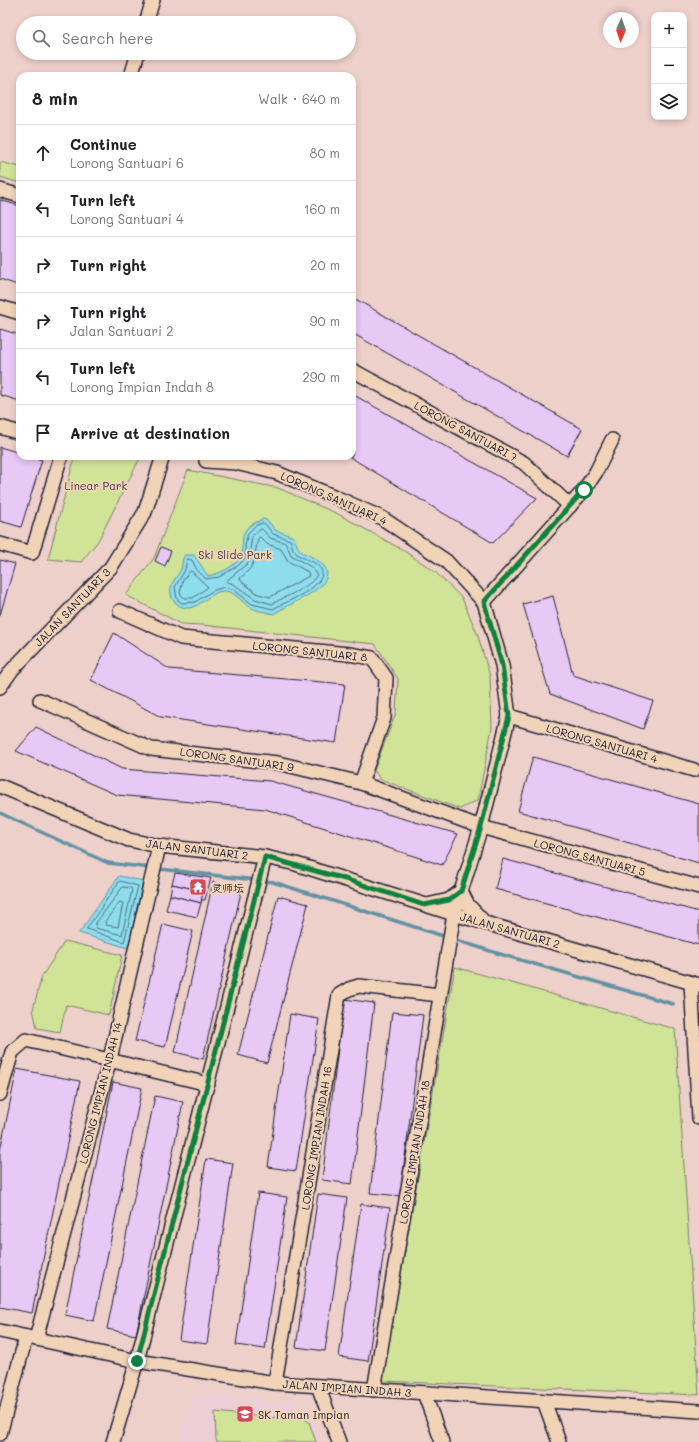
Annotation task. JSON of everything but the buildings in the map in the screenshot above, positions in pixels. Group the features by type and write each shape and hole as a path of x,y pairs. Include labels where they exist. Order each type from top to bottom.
{"street":[{"path":"148,16 153,0"},
{"path":"132,72 136,60"},
{"path":"0,190 16,195"},
{"path":"0,307 16,312"},
{"name":"LORONG SANTUARI 7","path":"356,372 524,463 570,506"},
{"path":"0,427 16,432"},
{"path":"484,602 570,506 596,472 612,440"},
{"path":"0,544 32,553 60,460"},
{"name":"JALAN SANTUARI 3","path":"0,687 12,670 111,567 145,512 162,460"},
{"name":"LORONG SANTUARI 4","path":"206,461 236,463 278,473 382,518 446,561 484,602 502,665 509,716 481,827 454,914"},
{"name":"LORONG SANTUARI 8","path":"120,611 181,638 350,654 372,658 386,678 384,718 361,783"},
{"name":"LORONG SANTUARI 9","path":"40,700 151,749 278,763 361,783 481,827"},
{"name":"LORONG SANTUARI 4","path":"509,716 694,770"},
{"name":"JALAN SANTUARI 2","path":"0,786 158,851 264,862 345,879 424,905 695,984"},
{"name":"LORONG SANTUARI 5","path":"481,827 699,887"},
{"name":"LORONG IMPIAN INDAH 14","path":"0,1434 31,1338 110,1060 158,851"},
{"path":"113,1442 137,1361 264,862"},
{"path":"424,905 449,900 461,891 468,905 485,923"},
{"name":"LORONG IMPIAN INDAH 18","path":"374,1390 454,914"},
{"path":"695,984 699,1118"},
{"name":"LORONG IMPIAN INDAH 16","path":"276,1383 339,995 348,989 359,986 440,996"},
{"path":"0,1094 12,1052 26,1040 208,1084"},
{"name":"JALAN IMPIAN INDAH 3","path":"0,1331 137,1361 276,1383 699,1411"},
{"path":"318,1386 339,1442"},
{"path":"424,1393 442,1442"},
{"path":"544,1401 559,1442"}],"shaded area":[{"name":"SK Taman Impian","path":"193,1394 249,1401 249,1398 267,1398 267,1403 274,1404 296,1399 293,1407 314,1420 322,1442 179,1442"}],"green space":[{"path":"0,162 16,166 16,182 0,177"},
{"name":"Linear Park","path":"74,460 139,460 98,541 81,562 48,559"},
{"name":"Ski Slide Park","path":"188,470 278,488 338,514 401,549 433,570 462,598 477,633 490,676 492,728 478,800 460,809 380,779 374,770 396,713 398,679 375,644 181,624 126,595 154,558"},
{"path":"65,941 122,955 109,1015 66,1005 60,1032 37,1028 33,1009 42,976"},
{"path":"455,967 675,1029 699,1395 382,1381"},
{"path":"293,1411 309,1422 316,1442 217,1442 216,1440 215,1412 272,1418"}],"water":[{"path":"264,519 269,522 275,530 294,537 302,552 317,560 325,568 327,577 314,592 274,614 252,608 228,591 218,592 190,608 183,607 175,602 171,595 171,587 181,569 185,555 194,555 208,576 222,572 241,557 243,537 247,529 256,522"},
{"path":"119,876 143,881 128,948 79,933"}],"waterway":[{"path":"0,813 108,863 273,882 503,955 673,1004"}],"place":[{"name":"灵师坛","path":"198,887"},
{"name":"SK Taman Impian","path":"245,1414"}],"route":[{"path":"137,1361 265,857 296,864 424,905 449,900 461,891 481,827 509,716 502,665 484,602 584,490"}]}
